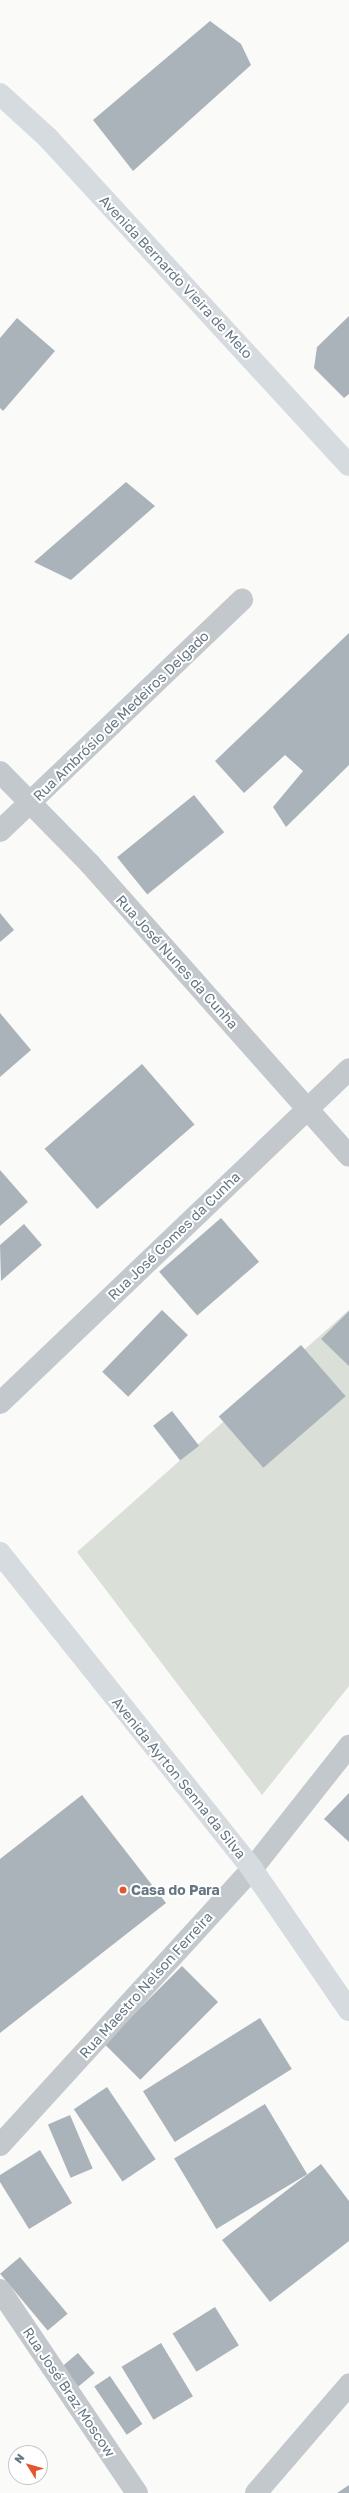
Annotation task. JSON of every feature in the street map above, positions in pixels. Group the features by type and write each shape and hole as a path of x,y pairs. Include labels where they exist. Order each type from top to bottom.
{"main road":[{"name":"Avenida Bernardo Vieira de Melo","path":"0,94 48,138 349,465"},
{"name":"Avenida Ayrton Senna da Silva","path":"0,1553 252,1869 349,2010"}],"street":[{"name":"Rua Ambrósio de Medeiros Delgado","path":"0,831 242,600"},
{"name":"Rua José Nunes da Cunha","path":"0,772 90,864 349,1156"},
{"name":"Rua José Gomes da Cunha","path":"0,1403 306,1108 349,1070"},
{"name":"Rua Maestro Nelson Ferreira","path":"0,2145 252,1869 349,1746"},
{"name":"Rua José Braz Moscow","path":"0,2290 138,2493"},
{"path":"256,2493 349,2385"}],"shaded area":[{"path":"349,1310 349,1686 262,1795 77,1552"}],"building":[{"path":"210,21 241,44 251,65 133,171 93,120"},
{"path":"349,316 349,394 344,398 314,368 317,347"},
{"path":"17,318 55,351 3,411 0,408 0,338"},
{"path":"126,482 155,506 71,580 34,562"},
{"path":"349,633 349,765 286,827 273,807 303,771 285,755 244,793 215,761"},
{"path":"194,795 224,832 147,895 117,857"},
{"path":"0,913 14,930 0,942"},
{"path":"0,1013 31,1050 0,1077"},
{"path":"142,1064 194,1124 97,1209 45,1149"},
{"path":"0,1170 28,1202 0,1226"},
{"path":"221,1218 259,1262 197,1316 159,1272"},
{"path":"24,1224 42,1245 1,1281 0,1245"},
{"path":"162,1310 188,1335 128,1397 102,1372"},
{"path":"349,1311 349,1366 321,1339"},
{"path":"301,1345 346,1396 263,1468 219,1417"},
{"path":"172,1411 199,1446 180,1460 153,1426"},
{"path":"349,1793 349,1842 324,1819"},
{"path":"82,1795 166,1903 0,2033 0,1859"},
{"path":"182,1966 218,2002 140,2080 104,2044"},
{"path":"260,2018 292,2069 175,2142 143,2091"},
{"path":"107,2087 156,2159 122,2181 74,2109"},
{"path":"265,2104 307,2174 216,2229 174,2159"},
{"path":"70,2115 93,2168 71,2178 48,2124"},
{"path":"40,2150 72,2203 29,2229 0,2182 0,2175"},
{"path":"321,2164 349,2201 349,2241 270,2302 222,2240"},
{"path":"20,2257 68,2314 48,2330 0,2274"},
{"path":"215,2307 239,2345 196,2372 173,2333"},
{"path":"161,2343 193,2396 154,2420 122,2367"},
{"path":"78,2353 95,2373 78,2387 61,2367"},
{"path":"110,2376 142,2424 127,2435 94,2387"},
{"path":"349,2485 349,2493 337,2493"}],"place":[{"name":"Casa do Para","path":"123,1890"}]}
